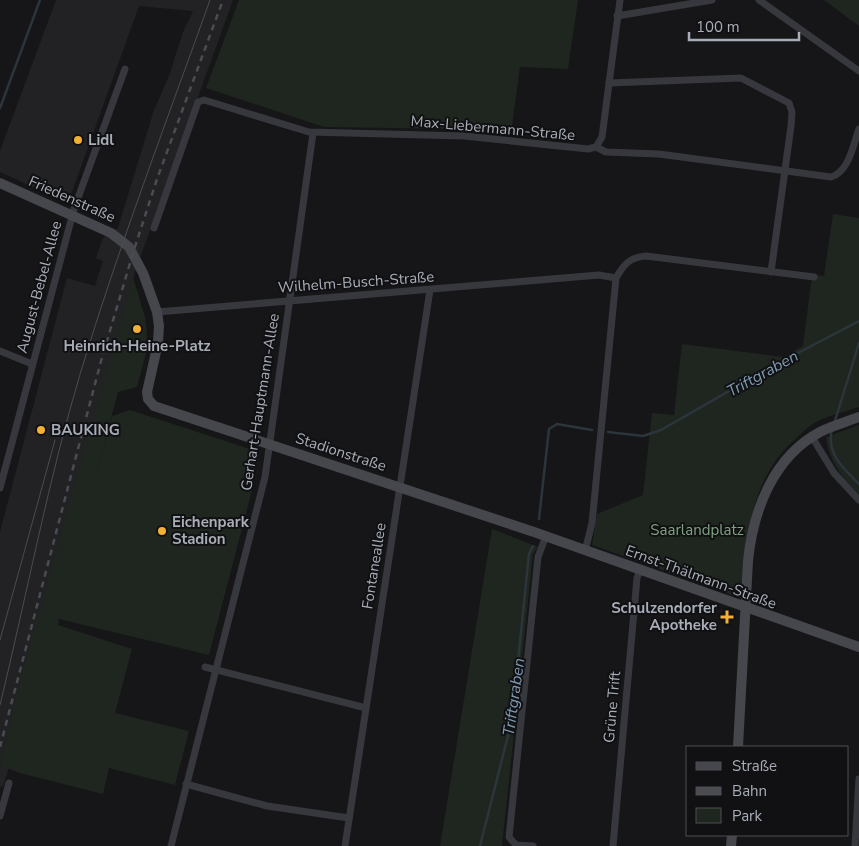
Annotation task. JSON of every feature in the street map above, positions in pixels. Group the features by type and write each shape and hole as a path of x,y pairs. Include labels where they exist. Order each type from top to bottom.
{"street":[{"path":"596,147 602,137 620,0"},
{"path":"617,16 712,0"},
{"path":"759,0 859,72"},
{"name":"August-Bebel-Allee","path":"0,488 72,216 126,69"},
{"path":"609,83 739,78 784,99 791,108 785,170 771,272"},
{"name":"Max-Liebermann-Straße","path":"154,228 198,102 202,100 313,133 464,136 588,149 596,147 613,153 659,154 831,176 839,174 845,166 859,129"},
{"name":"Gerhart-Hauptmann-Allee","path":"170,846 265,477 313,133"},
{"name":"Friedenstraße","path":"0,183 111,233 123,241 133,253 143,273 157,312 158,343 147,392"},
{"path":"585,551 592,524 616,278 625,263 639,256 814,278"},
{"name":"Wilhelm-Busch-Straße","path":"157,312 598,275 616,278"},
{"name":"Fontaneallee","path":"344,846 430,290"},
{"path":"0,351 32,364"},
{"name":"Stadionstraße","path":"147,392 151,403 162,409 534,532"},
{"path":"738,746 751,534 762,500 780,468 795,451 824,430 859,417"},
{"path":"812,437 834,473 859,500"},
{"name":"Ernst-Thälmann-Straße","path":"534,532 859,647"},
{"path":"532,846 516,845 509,837 537,563 546,536"},
{"name":"Grüne Trift","path":"613,846 637,578 640,570"},
{"path":"205,667 366,708"},
{"path":"855,846 859,779"},
{"path":"0,816 9,783"},
{"path":"186,784 267,806 349,818"}],"shaded area":[{"path":"56,0 233,0 136,269 38,619 0,764 0,532 67,278 95,286 103,261 96,258 103,238 118,228 154,110 169,76 183,32 193,11 139,6 68,203 0,172 0,151"},
{"path":"0,764 9,768 3,786 0,787"}],"green space":[{"path":"239,0 578,0 568,69 520,67 511,133 462,129 324,127 206,88"},
{"path":"824,0 859,0 859,26"},
{"name":"Saarlandplatz","path":"833,214 859,218 859,407 826,417 810,426 792,442 766,476 752,514 748,535 743,599 592,545 597,514 643,495 652,413 674,415 682,344 783,357 803,346 811,283 813,275 824,276"},
{"path":"133,277 145,317 148,346 137,387 118,392 91,494 112,416 130,410 259,452 252,490 209,655 59,619 58,625 132,649 115,713 189,731 175,785 109,768 103,794 20,773 0,765 22,673"},
{"path":"859,425 859,494 833,462 826,437"},
{"path":"492,529 538,547 533,554 502,846 440,846"}],"waterway":[{"path":"0,108 40,0"},
{"name":"Triftgraben","path":"608,432 643,436 661,430 771,367 859,321"},
{"path":"834,424 859,343"},
{"name":"Triftgraben","path":"539,519 549,429 557,424 592,430"},
{"path":"832,429 831,446 837,460 859,484"},
{"name":"Triftgraben","path":"480,846 512,720 529,554 533,546"}],"tram line":[{"path":"0,705 48,496 81,371 127,231 210,0"},
{"path":"0,640 55,440"}],"railway":[{"path":"0,747 101,361 133,253 157,179 223,0"}],"place":[{"name":"Lidl","path":"78,140"},
{"name":"Heinrich-Heine-Platz","path":"137,329"},
{"name":"BAUKING","path":"41,430"},
{"name":"Eichenpark Stadion","path":"162,531"},
{"name":"Schulzendorfer Apotheke","path":"727,617"}]}
